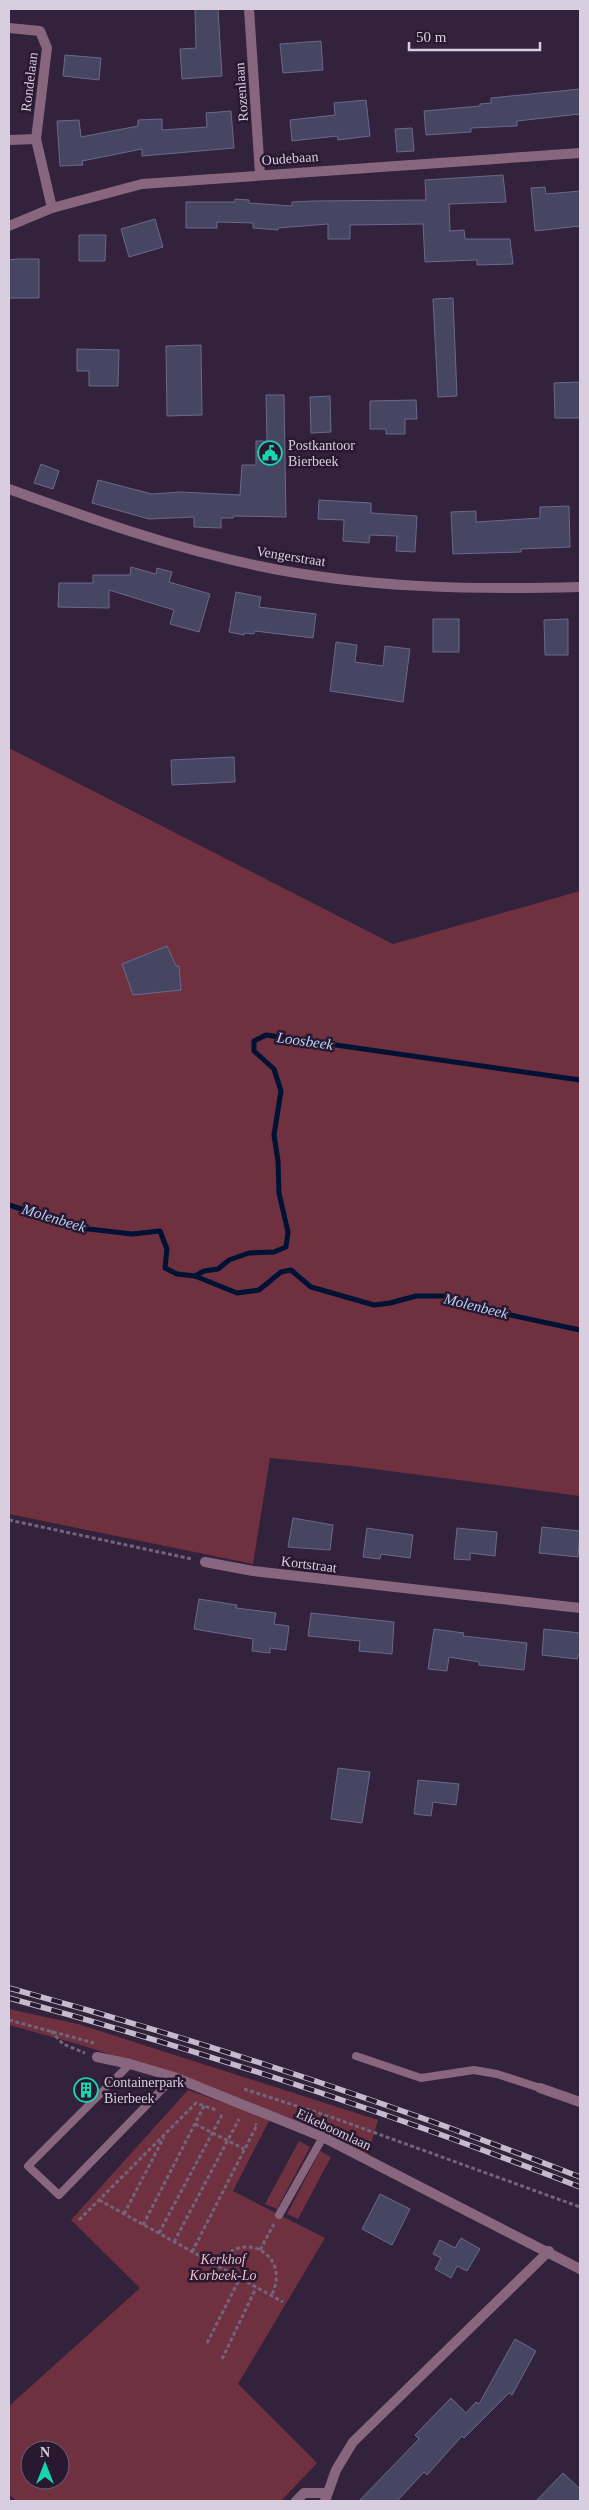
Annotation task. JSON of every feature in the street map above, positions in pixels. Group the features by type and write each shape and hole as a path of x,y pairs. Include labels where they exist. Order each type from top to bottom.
{"street":[{"name":"Rozenlaan","path":"249,9 260,174"},
{"name":"Rondelaan","path":"9,28 40,31 47,48 36,138 52,208"},
{"path":"9,140 36,138"},
{"name":"Oudebaan","path":"9,226 52,208 142,184 260,174 580,153"},
{"name":"Vengerstraat","path":"9,489 141,536 261,566 427,587 580,587"},
{"name":"Kortstraat","path":"205,1562 263,1573 580,1608"},
{"name":"Eikeboomlaan","path":"98,2057 130,2064 174,2078 323,2137 580,2269"},
{"path":"540,2088 580,2102"},
{"path":"296,2501 304,2493 326,2497 336,2470 352,2442 548,2251"}],"lane":[{"path":"356,2056 421,2078 474,2070 497,2074 540,2088"},
{"path":"130,2064 28,2166 60,2194 174,2078"},
{"path":"279,2215 323,2137"}],"path":[{"path":"9,1520 205,1562"},
{"path":"9,2020 51,2031 63,2044 98,2057"},
{"path":"80,2220 196,2104"},
{"path":"143,2225 204,2106"},
{"path":"159,2233 223,2113"},
{"path":"334,2118 580,2207"},
{"path":"174,2242 239,2119"},
{"path":"195,2124 244,2148"},
{"path":"192,2252 257,2124"},
{"path":"124,2214 166,2133"},
{"path":"100,2200 283,2302"},
{"path":"260,2250 279,2215"},
{"path":"217,2266 222,2257 239,2247 250,2246 260,2250 269,2256 275,2265 276,2286 271,2296"},
{"path":"207,2343 240,2278"},
{"path":"222,2359 256,2288"}],"green space":[{"path":"9,748 393,944 580,891 580,1496 351,1466 270,1458 253,1564 9,1514"},
{"path":"9,2009 78,2024 378,2120 368,2155 326,2132 176,2075 9,2025"},
{"name":"Kerkhof Korbeek-Lo","path":"188,2090 270,2119 233,2191 325,2238 238,2384 317,2463 281,2501 16,2501 9,2494 9,2406 140,2288 71,2220"},
{"path":"299,2141 310,2147 277,2209 265,2204"},
{"path":"320,2151 331,2157 298,2219 287,2214"}],"building":[{"path":"195,9 218,9 222,76 182,79 180,49 196,48"},
{"path":"321,41 323,70 283,73 280,44"},
{"path":"65,55 101,58 99,80 63,76"},
{"path":"580,89 580,114 517,121 517,126 471,128 471,132 426,135 424,111 480,106 480,104 491,103 491,98"},
{"path":"366,100 370,136 338,140 337,136 292,141 290,120 335,115 334,103"},
{"path":"231,111 234,148 142,156 142,149 82,161 83,165 60,166 57,121 79,120 81,137 138,126 138,120 162,119 162,130 207,127 206,113"},
{"path":"412,128 414,151 397,152 395,129"},
{"path":"503,175 506,202 449,204 450,231 464,230 465,239 510,239 513,264 477,265 477,260 425,262 423,224 350,225 350,239 328,239 328,224 278,228 278,230 253,228 253,223 217,222 217,228 186,228 186,202 235,202 235,199 249,200 249,203 292,206 292,202 312,201 426,200 425,180"},
{"path":"545,187 546,194 580,191 580,226 535,231 531,188"},
{"path":"155,219 163,247 129,257 121,229"},
{"path":"79,235 106,235 105,261 79,261"},
{"path":"39,259 39,298 9,298 9,260"},
{"path":"453,298 457,396 438,397 433,299"},
{"path":"201,345 202,415 167,416 166,346"},
{"path":"77,349 119,350 118,386 89,386 89,371 77,371"},
{"path":"580,382 580,418 555,418 554,383"},
{"path":"266,395 284,395 286,517 234,516 233,518 221,518 221,528 194,527 194,517 149,519 92,503 98,480 152,494 181,492 240,495 242,465 256,465 256,441 267,441"},
{"path":"330,396 331,432 311,433 310,397"},
{"path":"416,400 417,419 405,419 405,434 386,434 386,429 370,429 370,401"},
{"path":"41,464 59,471 53,489 34,483"},
{"path":"319,500 371,503 371,513 417,516 415,552 396,551 397,536 370,535 369,543 343,541 344,520 318,519"},
{"path":"569,506 570,547 521,549 521,552 453,554 451,512 476,511 476,522 540,518 540,507"},
{"path":"131,567 156,574 157,568 172,572 169,582 210,594 199,632 170,624 174,610 109,590 109,608 58,607 59,583 93,583 93,575 130,575"},
{"path":"236,592 261,597 259,607 316,614 313,638 255,631 254,634 244,633 244,635 229,632"},
{"path":"433,619 459,619 459,652 433,652"},
{"path":"568,619 568,655 545,655 544,620"},
{"path":"336,642 357,645 355,662 383,666 385,646 410,649 403,702 330,691"},
{"path":"234,757 235,782 172,785 171,760"},
{"path":"167,946 176,966 179,966 181,990 133,995 122,964"},
{"path":"293,1518 333,1525 330,1550 288,1547"},
{"path":"542,1527 580,1531 578,1557 539,1553"},
{"path":"367,1528 413,1535 410,1558 381,1554 380,1559 363,1557"},
{"path":"457,1528 497,1532 495,1556 470,1553 470,1560 454,1559"},
{"path":"199,1599 237,1605 236,1608 276,1613 274,1624 289,1626 286,1650 270,1648 270,1653 252,1651 253,1639 194,1629"},
{"path":"311,1613 394,1622 392,1654 359,1651 360,1641 308,1636"},
{"path":"434,1629 464,1633 463,1636 527,1643 524,1670 479,1665 479,1662 449,1657 447,1671 428,1669"},
{"path":"544,1629 580,1633 580,1652 577,1659 542,1655"},
{"path":"338,1768 370,1772 362,1823 331,1819"},
{"path":"418,1780 459,1784 456,1805 433,1802 431,1816 414,1814"},
{"path":"380,2194 410,2209 392,2245 362,2229"},
{"path":"461,2238 480,2249 467,2271 457,2266 451,2278 435,2269 441,2258 433,2254 440,2240 455,2248"},
{"path":"515,2339 536,2351 512,2395 509,2393 464,2438 462,2436 427,2475 424,2472 397,2501 359,2501 419,2439 415,2435 451,2398 466,2413 476,2402 479,2404"},
{"path":"563,2473 580,2489 580,2501 536,2501"}],"waterway":[{"name":"Loosbeek","path":"195,1276 204,1271 218,1269 229,1260 249,1253 274,1252 286,1247 288,1232 279,1193 278,1161 274,1135 281,1091 274,1069 254,1051 254,1041 266,1035 580,1080"},
{"name":"Molenbeek","path":"9,1205 80,1228 132,1234 160,1231 167,1249 165,1268 177,1274 195,1276 237,1293 259,1290 281,1272 291,1270 311,1287 374,1305 416,1296 445,1296 487,1310 580,1330"}],"railway":[{"path":"9,1988 82,2008 297,2075 439,2124 580,2177"},
{"path":"9,1998 82,2018 297,2085 439,2134 580,2187"}],"place":[{"name":"Postkantoor Bierbeek","path":"270,453"},
{"name":"Containerpark Bierbeek","path":"86,2090"}]}
